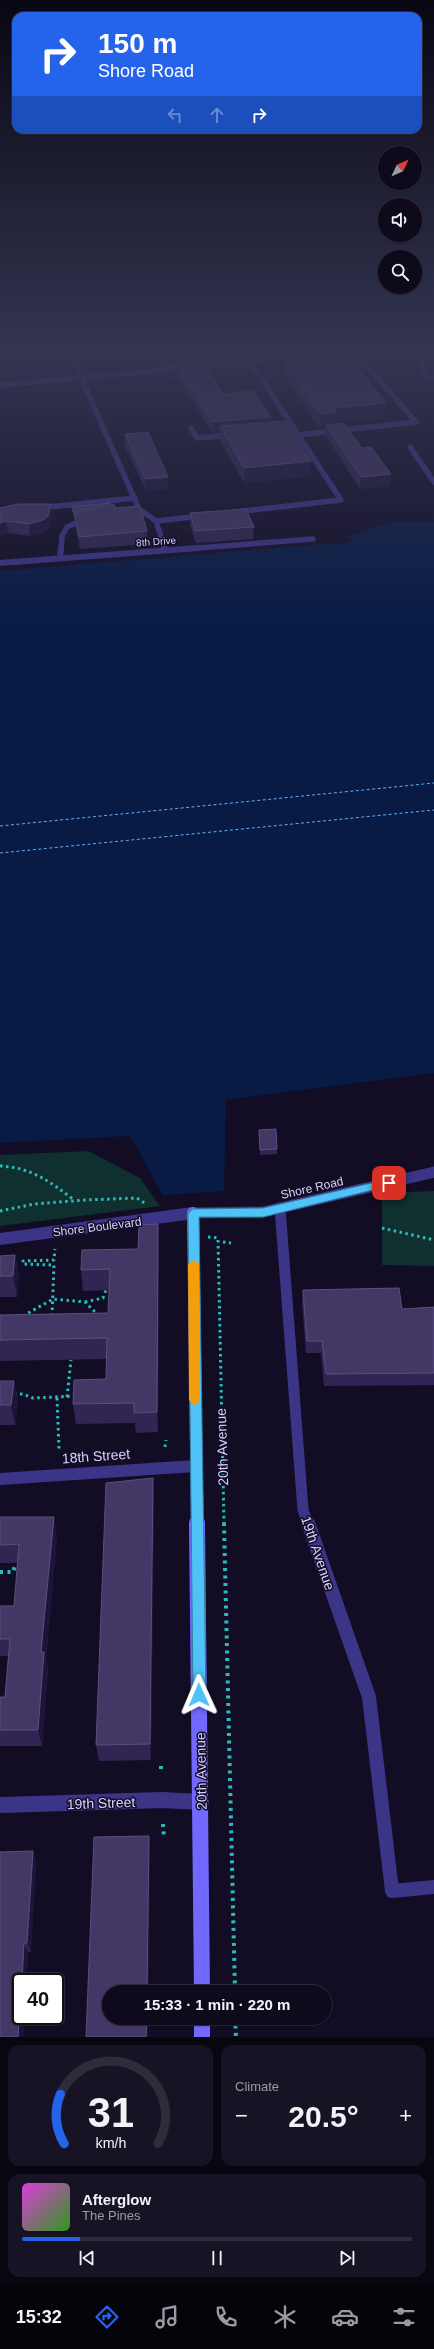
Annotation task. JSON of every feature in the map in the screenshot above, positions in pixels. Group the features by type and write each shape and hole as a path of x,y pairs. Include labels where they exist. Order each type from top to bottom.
{"street":[{"name":"Shore Boulevard","path":"0,1239 193,1213"},
{"name":"20th Avenue","path":"193,1213 202,1985"},
{"name":"18th Street","path":"0,1478 164,1466 195,1466"},
{"name":"19th Street","path":"0,1805 162,1800 201,1802"},
{"path":"202,2025 202,2037"}],"lane":[{"path":"111,445 140,509 156,521 165,550"},
{"path":"225,513 341,500 305,445"},
{"path":"410,447 434,482"},
{"path":"32,509 134,498"},
{"path":"132,510 140,509"},
{"path":"156,521 210,515"},
{"path":"60,558 62,531 67,525 77,520 94,517"},
{"name":"8th Drive","path":"0,563 313,539"},
{"name":"Shore Road","path":"193,1213 263,1212 434,1172"},
{"name":"19th Avenue","path":"280,1208 303,1510 369,1697 392,1891 434,1887"}],"path":[{"path":"0,1166 20,1167 48,1179 74,1200"},
{"path":"0,1211 30,1204 74,1200 137,1198 144,1201 147,1206"},
{"path":"382,1228 434,1240"},
{"name":"20th Avenue","path":"218,1238 235,1985"},
{"path":"223,1242 231,1243"},
{"path":"52,1322 55,1249"},
{"path":"54,1260 23,1261 23,1264 54,1265"},
{"path":"26,1321 21,1318 53,1299 85,1302 103,1298 106,1290"},
{"path":"85,1302 99,1318"},
{"path":"67,1397 71,1360"},
{"path":"8,1395 23,1394 33,1398 81,1396"},
{"path":"57,1398 59,1449"},
{"path":"165,1447 166,1440"},
{"path":"0,1572 13,1572 16,1563"},
{"path":"161,1766 161,1773"},
{"path":"164,1824 164,1838"},
{"path":"235,2025 236,2037"}],"green space":[{"path":"88,1151 140,1178 160,1206 0,1226 0,1155"},
{"path":"434,1191 434,1266 382,1265 382,1193"}],"water":[{"path":"391,522 434,522 434,1073 226,1100 224,1191 163,1195 130,1136 0,1143 0,571 350,542 348,536"}],"building":[{"path":"130,445 154,445 168,477 145,479"},
{"path":"231,445 301,445 311,461 244,468"},
{"path":"340,445 360,445 362,448 371,447 391,474 361,477"},
{"path":"111,503 73,512 72,507"},
{"path":"18,504 51,504 48,516 43,520 29,524 6,521 0,523 0,508"},
{"path":"114,504 115,508 140,506 147,531 79,537 74,513"},
{"path":"246,509 254,527 195,531 190,513"},
{"path":"276,1129 277,1149 260,1150 259,1130"},
{"path":"158,1224 157,1412 134,1413 134,1403 73,1404 74,1380 106,1379 107,1338 0,1340 0,1315 108,1313 110,1269 81,1270 82,1250 138,1249 139,1225"},
{"path":"15,1255 13,1276 0,1276 0,1256"},
{"path":"399,1288 402,1309 434,1307 434,1373 326,1374 322,1341 307,1341 303,1290"},
{"path":"0,1381 14,1381 11,1405 0,1405"},
{"path":"153,1478 150,1744 96,1745 106,1483"},
{"path":"0,1517 54,1517 41,1652 44,1652 38,1730 0,1730 0,1697 5,1697 10,1639 0,1639 0,1606 14,1606 19,1544 0,1545"},
{"path":"149,1836 147,1985 102,1985 102,2025 147,2025 146,2037 86,2037 94,1837"},
{"path":"33,1851 27,1943 24,1943 22,1973 12,1973 12,2025 19,2025 18,2037 0,2037 0,1852"}],"ferry route":[{"path":"0,826 434,783"},
{"path":"0,853 434,810"}],"slow traffic":[{"path":"194,1264 195,1400"}],"route":[{"path":"199,1695 193,1213 263,1212 389,1183"}]}
